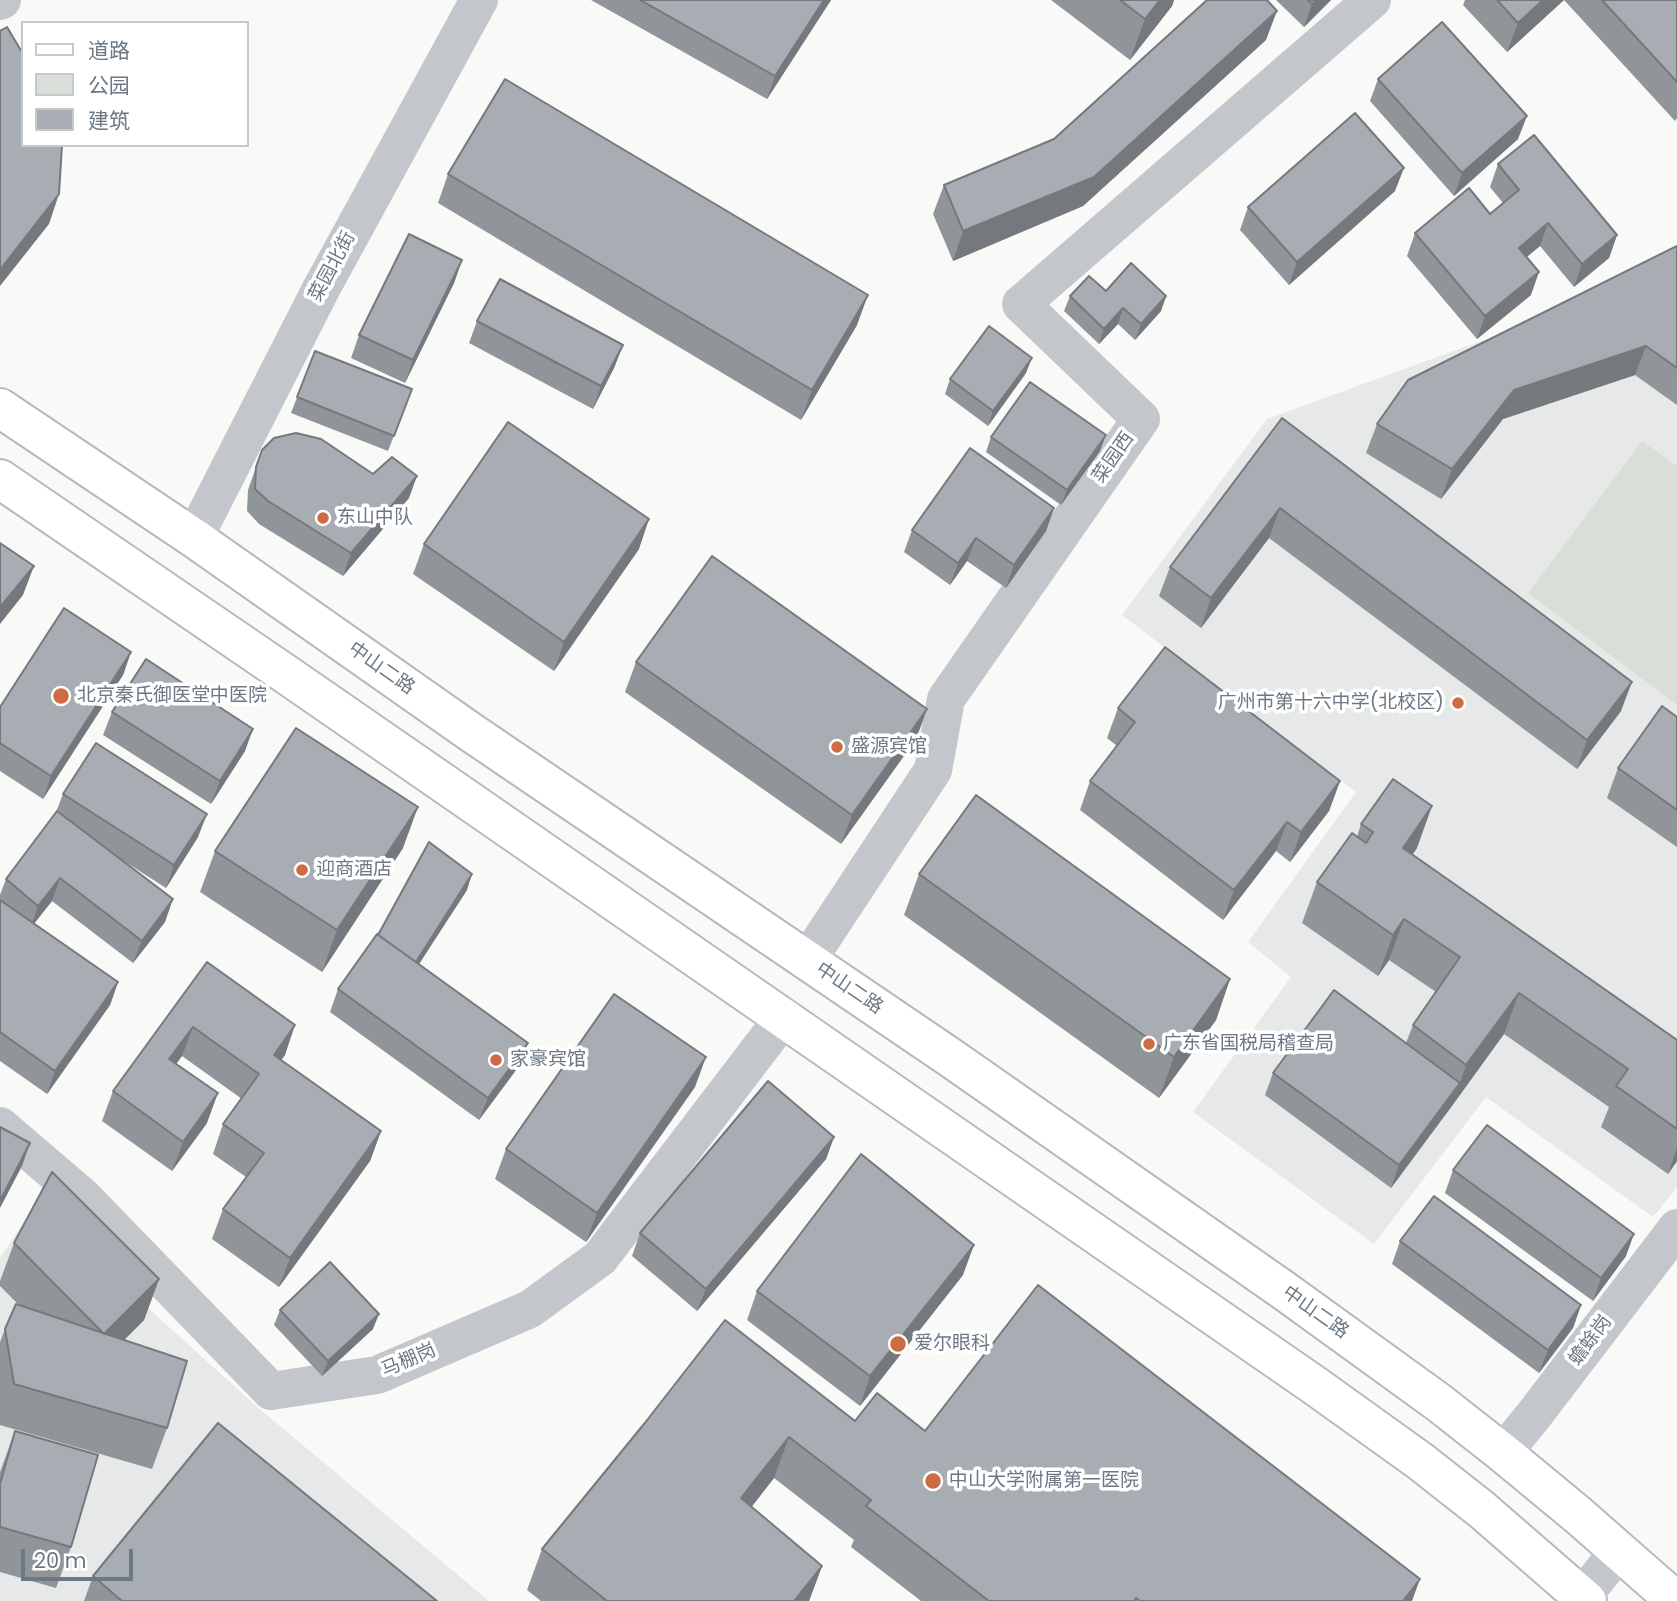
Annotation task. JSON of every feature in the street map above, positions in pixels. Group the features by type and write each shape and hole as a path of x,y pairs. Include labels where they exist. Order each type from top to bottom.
{"main road":[{"name":"中山二路","path":"0,408 194,538 472,733 951,1058 1373,1354 1503,1453 1676,1601"},
{"path":"0,479 1303,1377 1420,1461 1481,1509 1585,1599"}],"street":[{"name":"菜园北街","path":"194,538 321,289 479,0"},
{"name":"菜园西","path":"807,961 933,770 946,699 1141,419 1021,304 1372,0"},
{"name":"马棚岗","path":"0,1126 83,1197 271,1391 377,1375 530,1309 540,1302 600,1258 784,1017"},
{"name":"蟾蜍岗","path":"1503,1453 1677,1228"},
{"path":"1585,1599 1619,1551"}],"shaded area":[{"name":"广州市第十六中学(北校区)","path":"1677,255 1677,1187 1653,1217 1486,1097 1374,1244 1193,1112 1291,977 1248,942 1356,792 1122,615 1267,419 1536,321"},
{"path":"35,1205 256,1406 489,1601 0,1601 0,1258"}],"green space":[{"path":"1642,441 1677,466 1677,705 1528,593"}],"building":[{"path":"640,0 824,0 775,76"},
{"path":"1120,0 1160,0 1145,19"},
{"path":"1207,0 1267,0 1277,11 1094,177 963,231 944,185 1054,139"},
{"path":"1497,0 1543,0 1518,23"},
{"path":"1602,0 1677,0 1677,82"},
{"path":"1442,22 1527,116 1462,173 1378,79"},
{"path":"7,27 21,51 21,147 62,147 59,194 0,270 0,31"},
{"path":"505,79 868,295 812,390 448,174"},
{"path":"1355,113 1404,168 1297,262 1248,207"},
{"path":"1534,135 1617,235 1582,264 1548,223 1519,248 1539,272 1485,316 1415,233 1469,188 1490,214 1519,190 1498,164"},
{"path":"409,234 462,260 413,360 359,335"},
{"path":"1677,246 1677,368 1646,346 1514,390 1452,469 1377,424 1408,380"},
{"path":"1131,263 1166,296 1141,324 1123,308 1104,329 1070,296 1089,276 1106,291"},
{"path":"500,279 623,345 601,386 477,321"},
{"path":"989,326 1032,358 993,411 950,379"},
{"path":"315,351 412,389 394,436 297,397"},
{"path":"1030,382 1106,435 1067,490 991,437"},
{"path":"1282,418 1632,682 1587,740 1280,508 1211,598 1170,567"},
{"path":"508,422 649,519 564,642 424,544"},
{"name":"东山中队","path":"296,433 321,439 373,474 392,457 417,476 351,553 268,501 255,489 256,467 262,450 274,438"},
{"path":"970,448 1054,508 1014,565 976,538 958,563 912,530"},
{"path":"0,543 34,566 0,607"},
{"path":"712,556 927,709 852,815 636,662"},
{"name":"北京秦氏御医堂中医院","path":"64,608 131,652 51,776 0,743 0,707"},
{"path":"1165,647 1340,781 1301,832 1287,822 1234,890 1090,781 1135,722 1118,708"},
{"path":"146,659 253,729 220,781 112,712"},
{"path":"1662,706 1677,717 1677,810 1618,768"},
{"name":"迎商酒店","path":"296,728 418,807 337,930 215,851"},
{"path":"96,743 207,814 174,865 63,794"},
{"path":"1393,779 1432,806 1403,848 1677,1040 1677,1129 1616,1086 1628,1069 1519,993 1466,1065 1413,1025 1460,957 1404,919 1393,935 1317,882 1352,833 1366,843 1373,832 1361,824"},
{"path":"976,795 1230,979 1174,1057 919,874"},
{"path":"57,811 173,899 142,941 60,878 38,906 6,879"},
{"path":"429,842 472,874 416,962 378,935"},
{"path":"0,900 118,982 55,1071 0,1032"},
{"path":"377,934 528,1043 488,1098 338,989"},
{"path":"207,962 295,1025 274,1055 381,1131 290,1258 223,1209 264,1153 223,1124 259,1074 193,1027 169,1059 218,1093 183,1142 113,1091"},
{"path":"1334,990 1460,1083 1399,1165 1273,1073"},
{"path":"614,994 706,1057 597,1213 506,1149"},
{"path":"768,1081 834,1137 706,1289 640,1233"},
{"path":"1487,1125 1634,1234 1601,1278 1453,1170"},
{"path":"0,1127 30,1143 0,1201"},
{"path":"861,1154 974,1245 870,1376 757,1291"},
{"path":"52,1172 159,1279 104,1334 14,1243"},
{"path":"1434,1196 1581,1305 1548,1350 1400,1241"},
{"path":"330,1262 379,1314 328,1361 280,1310"},
{"name":"中山大学附属第一医院","path":"1038,1285 1420,1579 1403,1601 1140,1601 1136,1598 1134,1601 989,1601 866,1506 871,1500 789,1437 741,1498 822,1566 794,1601 607,1601 542,1549 725,1320 855,1421 877,1393 925,1431"},
{"path":"16,1304 187,1361 167,1428 14,1384 5,1329"},
{"path":"218,1423 437,1601 122,1601 93,1576"},
{"path":"15,1431 98,1455 71,1547 0,1527 0,1484"}],"place":[{"name":"东山中队","path":"323,518"},
{"name":"北京秦氏御医堂中医院","path":"61,696"},
{"name":"广州市第十六中学(北校区)","path":"1458,703"},
{"name":"盛源宾馆","path":"837,747"},
{"name":"迎商酒店","path":"302,870"},
{"name":"广东省国税局稽查局","path":"1149,1044"},
{"name":"家豪宾馆","path":"496,1060"},
{"name":"爱尔眼科","path":"898,1344"},
{"name":"中山大学附属第一医院","path":"933,1481"}]}
